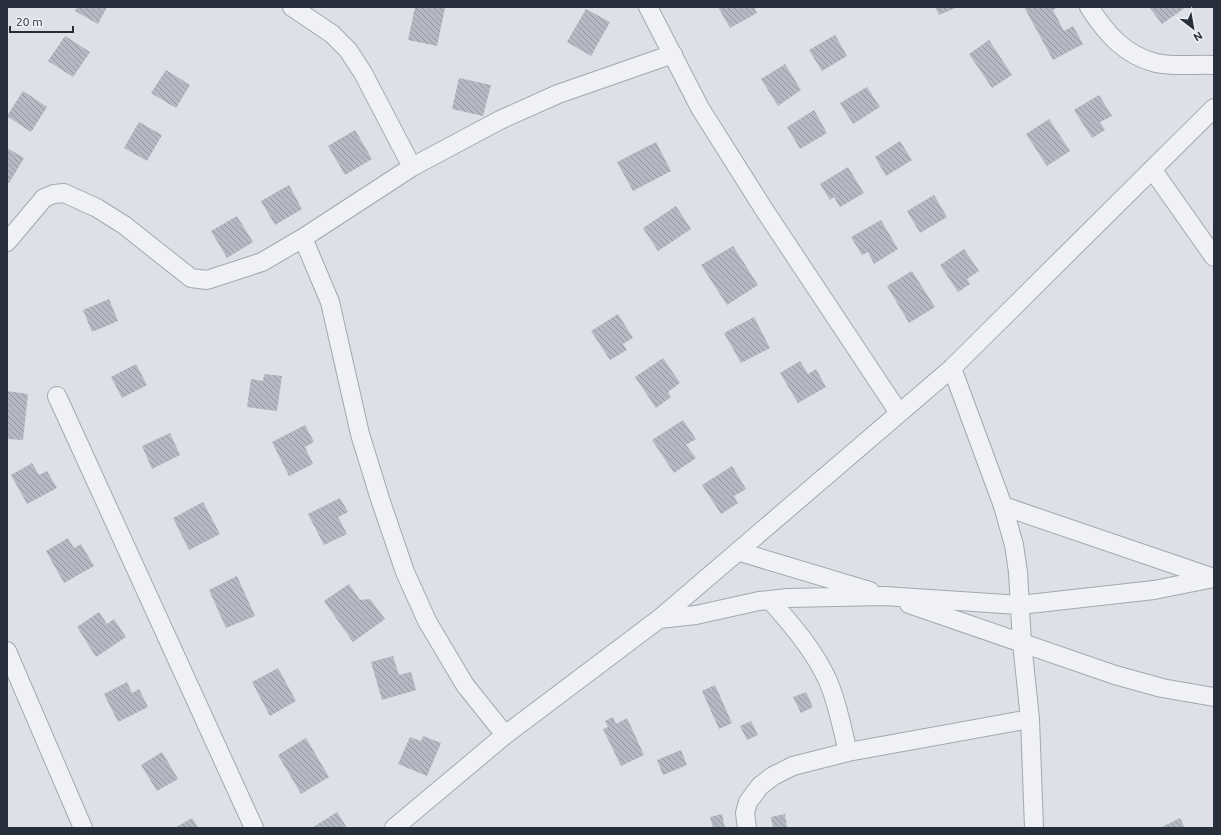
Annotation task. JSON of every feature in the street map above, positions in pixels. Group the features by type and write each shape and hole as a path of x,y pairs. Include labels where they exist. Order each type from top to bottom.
{"street":[{"path":"292,7 332,34 348,50 363,73 412,167"},
{"path":"648,7 700,108 759,201 899,414"},
{"path":"1090,7 1105,32 1128,51 1156,63 1214,64"},
{"path":"9,235 44,198 54,194 64,193 97,208 124,224 191,278 207,280 262,262 303,238 412,167 500,120 558,94 672,54"},
{"path":"394,828 505,735 659,619 740,552 952,368 1214,108"},
{"path":"1152,169 1214,257"},
{"path":"303,238 330,302 360,434 405,572 427,621 465,684 505,735"},
{"path":"952,368 1003,506 1015,552 1030,719 1034,828"},
{"path":"57,396 254,828"},
{"path":"1003,506 1214,578"},
{"path":"740,552 884,596 1115,675 1162,688 1214,697"},
{"path":"659,619 696,615 770,600 884,596 1020,605 1154,590 1214,578"},
{"path":"770,600 800,634 820,666 836,703 848,752"},
{"path":"7,651 83,828"},
{"path":"747,828 745,813 748,802 760,786 773,776 793,766 848,752 1030,719"}],"building":[{"path":"77,7 107,7 98,24 75,11"},
{"path":"415,7 445,8 437,46 408,40"},
{"path":"718,7 754,7 757,13 730,28"},
{"path":"935,7 958,7 939,15"},
{"path":"1024,7 1059,7 1053,10 1064,31 1073,26 1083,44 1053,60"},
{"path":"1149,7 1186,7 1162,24"},
{"path":"586,9 610,22 591,56 567,42"},
{"path":"835,35 847,56 822,71 809,50"},
{"path":"65,36 90,52 73,77 48,61"},
{"path":"989,40 1012,75 992,88 969,54"},
{"path":"785,64 801,90 778,106 761,79"},
{"path":"166,70 190,85 176,108 151,93"},
{"path":"459,78 491,85 483,116 452,109"},
{"path":"867,87 880,107 853,124 840,103"},
{"path":"23,91 47,107 31,132 7,116"},
{"path":"1099,95 1112,116 1100,122 1105,130 1092,138 1074,110"},
{"path":"814,110 827,133 800,149 787,127"},
{"path":"1049,119 1070,151 1047,166 1026,134"},
{"path":"139,122 162,135 147,161 124,148"},
{"path":"355,130 372,159 345,175 328,146"},
{"path":"900,141 912,160 886,176 875,157"},
{"path":"656,142 671,171 633,191 617,162"},
{"path":"7,148 24,158 9,183 7,182"},
{"path":"848,167 864,193 840,207 834,197 830,200 820,184"},
{"path":"289,185 302,209 275,225 261,201"},
{"path":"934,195 947,217 920,233 907,211"},
{"path":"676,206 691,229 658,251 643,228"},
{"path":"237,216 253,242 227,258 211,231"},
{"path":"881,220 898,249 874,264 868,252 862,255 851,237"},
{"path":"733,246 758,285 727,305 701,265"},
{"path":"964,249 979,271 967,279 970,284 958,292 940,265"},
{"path":"912,271 935,307 909,323 887,286"},
{"path":"109,299 118,321 92,332 83,310"},
{"path":"618,314 633,338 623,344 627,350 610,360 591,331"},
{"path":"754,317 770,348 741,363 724,333"},
{"path":"663,358 680,383 668,392 671,397 656,408 635,377"},
{"path":"800,361 808,374 816,369 826,387 798,403 780,373"},
{"path":"136,364 147,385 122,398 111,377"},
{"path":"264,374 282,376 277,411 247,407 251,379 263,381"},
{"path":"7,391 28,394 23,440 7,439"},
{"path":"683,420 696,439 686,445 696,458 674,473 652,440"},
{"path":"305,425 314,442 305,447 313,464 289,476 272,442"},
{"path":"170,433 180,455 152,469 142,446"},
{"path":"32,463 39,475 47,471 57,488 27,504 11,475"},
{"path":"732,466 746,489 734,496 738,503 721,514 702,485"},
{"path":"340,498 348,512 338,517 347,534 324,545 308,514"},
{"path":"203,502 220,534 189,550 173,518"},
{"path":"68,538 74,548 81,544 94,566 64,583 46,551"},
{"path":"237,576 255,616 226,628 209,590"},
{"path":"349,584 360,600 370,599 385,619 353,642 324,601"},
{"path":"99,612 107,624 114,619 126,637 96,657 77,627"},
{"path":"393,656 399,675 411,672 416,690 382,700 371,662"},
{"path":"278,668 296,701 270,716 252,682"},
{"path":"127,682 132,693 139,689 148,707 118,722 104,694"},
{"path":"715,685 732,723 719,729 702,691"},
{"path":"806,692 813,707 801,713 793,697"},
{"path":"613,717 616,724 627,718 644,755 621,766 603,729 608,727 605,721"},
{"path":"751,721 758,735 747,740 740,726"},
{"path":"423,736 441,743 427,776 398,764 410,737 421,741"},
{"path":"306,738 329,777 301,794 278,755"},
{"path":"681,750 687,765 663,775 657,760"},
{"path":"162,752 178,779 157,791 141,765"},
{"path":"337,812 347,828 312,828"},
{"path":"722,814 725,828 713,828 710,817"},
{"path":"785,814 787,828 773,828 771,817"},
{"path":"192,818 198,828 175,828"},
{"path":"1180,818 1185,828 1160,828"}]}
